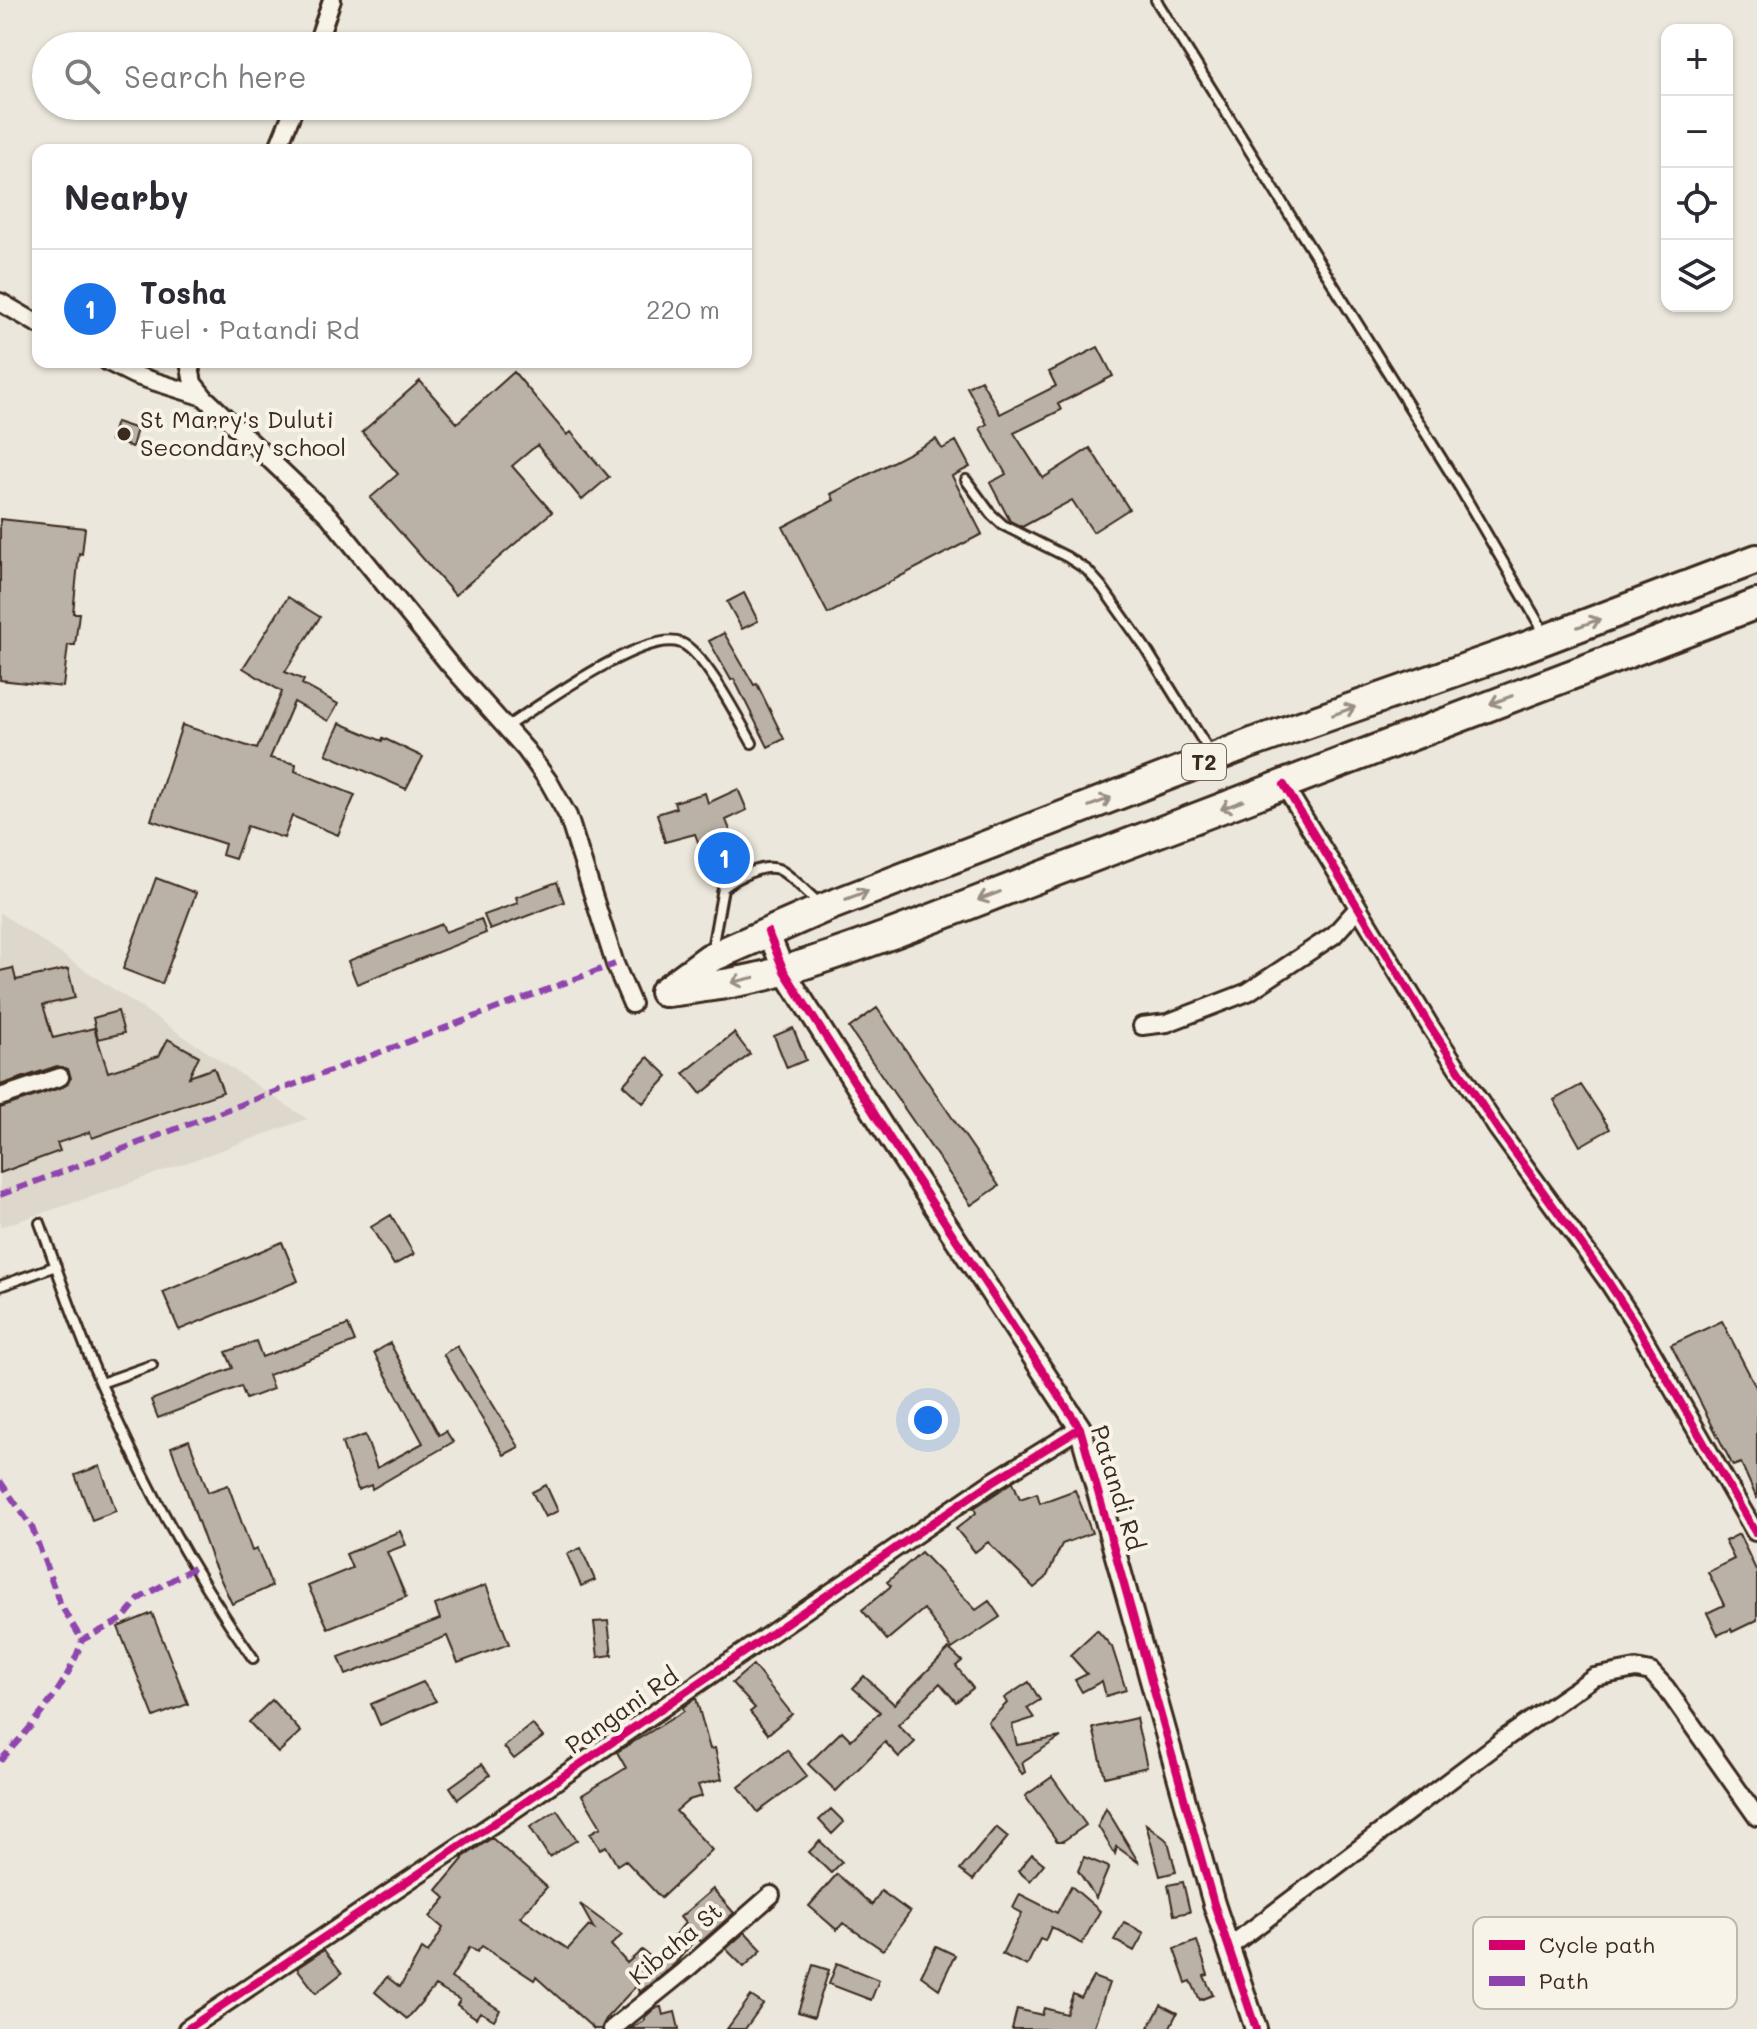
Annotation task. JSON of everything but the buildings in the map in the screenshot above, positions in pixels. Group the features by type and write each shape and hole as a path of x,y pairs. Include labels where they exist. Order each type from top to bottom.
{"highway":[{"name":"T2","path":"1757,559 1214,758 824,908 710,958 664,992 720,985 784,971 1284,785 1541,684 1757,604"},
{"path":"1649,601 1667,638"},
{"path":"1536,642 1541,684"}],"street":[{"path":"321,32 332,0"},
{"path":"279,144 289,120"},
{"path":"0,302 32,321"},
{"path":"120,368 204,397"},
{"path":"190,368 193,383 204,397 329,516 541,771 568,816 615,964 632,1004"},
{"path":"1284,785 1430,1026 1497,1128 1635,1323 1755,1532"},
{"path":"1142,1026 1167,1023 1248,992 1325,942 1358,908"},
{"name":"Patandi Rd","path":"768,932 784,971 1080,1428 1164,1730 1254,2027"},
{"path":"0,1097 60,1077"},
{"name":"Pangani Rd","path":"187,2029 989,1484 1080,1428"},
{"path":"1229,1947 1507,1737 1594,1677 1619,1670 1651,1672 1666,1688 1757,1817"},
{"name":"Kibaha St","path":"612,2029 771,1895"}],"lane":[{"path":"1156,0 1461,490 1536,642"},
{"path":"966,480 1003,525 1087,570 1146,649 1214,758"},
{"path":"505,727 597,669 639,648 670,642 682,644 693,652 716,682 752,743"},
{"path":"710,958 723,888 734,880 767,868 777,869 824,908"},
{"path":"40,1223 127,1442 215,1605 253,1658"},
{"path":"0,1286 56,1266"},
{"path":"101,1383 152,1365"}],"shaded area":[{"path":"0,913 307,1119 0,1227"}],"marked path":[{"path":"0,1195 615,964"},
{"path":"0,1481 32,1527 60,1604 82,1640"},
{"path":"0,1761 58,1689 82,1640 123,1619 140,1598 195,1567"}],"cycle path":[{"path":"1284,785 1430,1026 1497,1128 1635,1323 1755,1532"},
{"path":"768,932 784,971 1080,1428 1214,1904 1256,2029"},
{"path":"187,2029 989,1484 1080,1428"}],"place":[{"name":"St Marry's Duluti Secondary school","path":"124,434"},
{"name":"Tosha","path":"724,858"}]}
